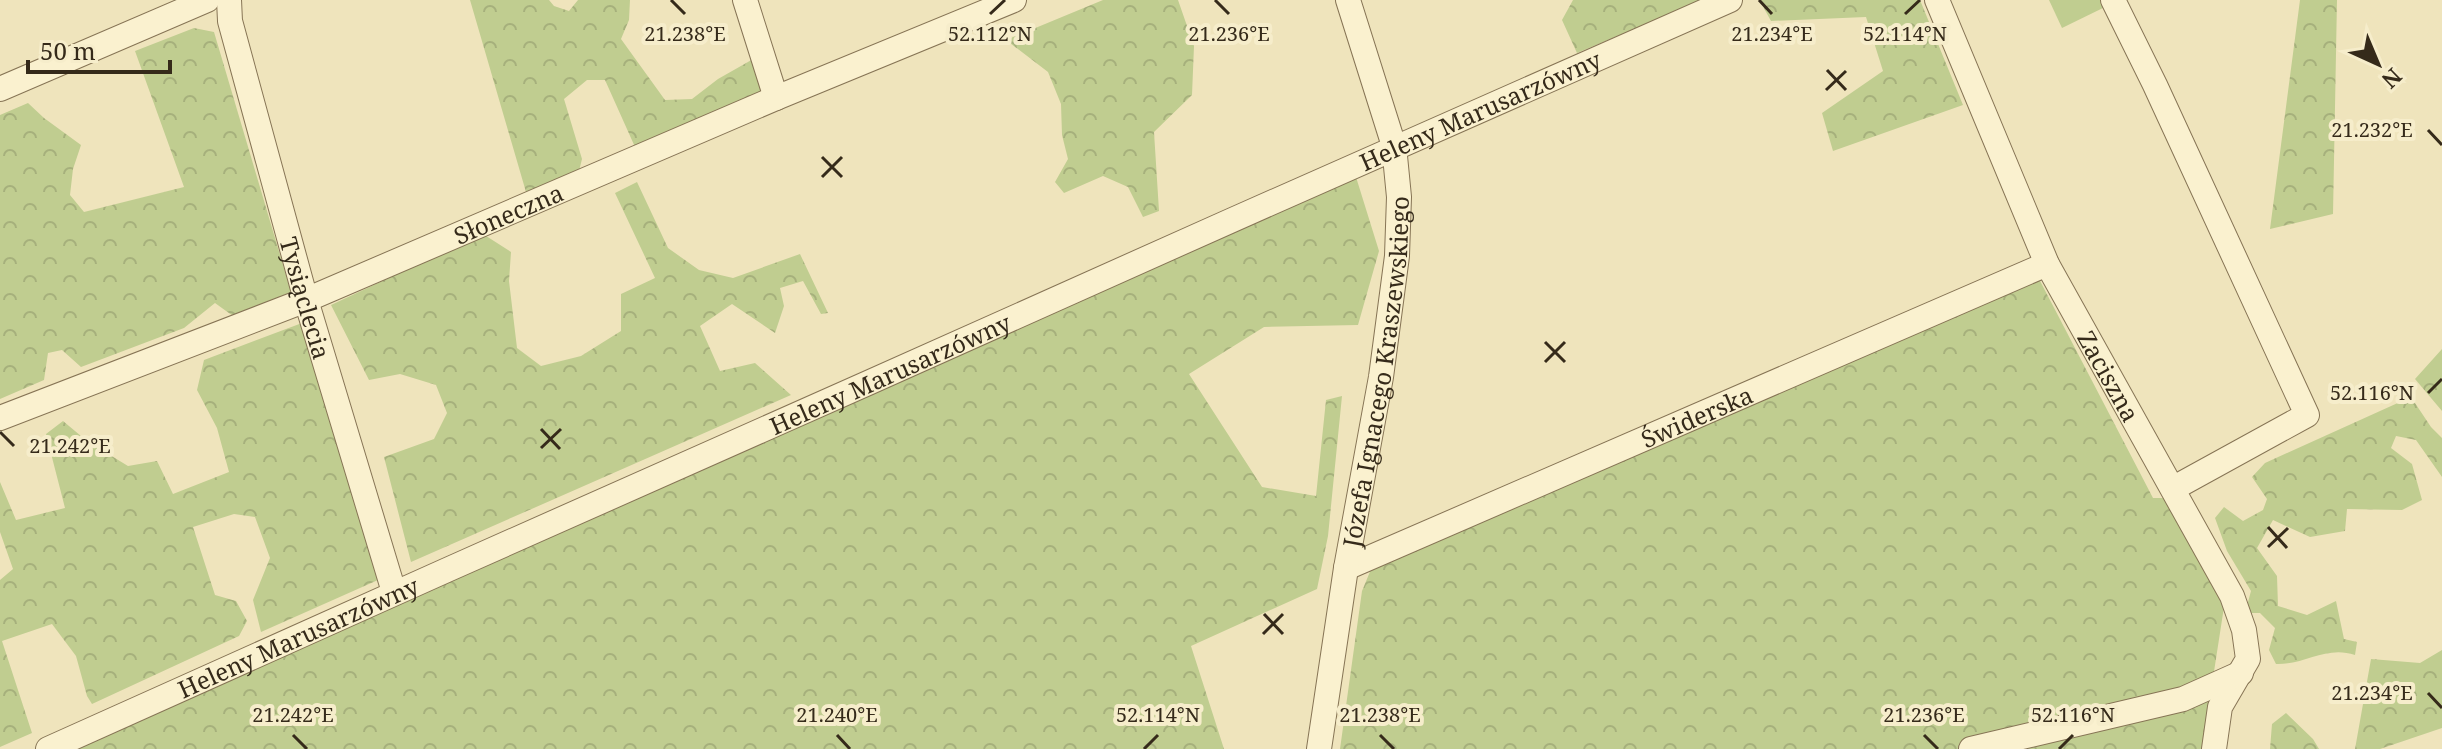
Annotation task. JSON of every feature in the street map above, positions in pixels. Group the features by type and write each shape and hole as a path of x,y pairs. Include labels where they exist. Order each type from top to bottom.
{"street":[{"path":"0,89 207,0"},
{"name":"Tysiąclecia","path":"229,0 230,21 306,300 394,592"},
{"path":"745,0 776,98"},
{"name":"Słoneczna","path":"0,418 306,300 776,98 1014,0"},
{"name":"Józefa Ignacego Kraszewskiego","path":"1319,749 1346,568 1381,377 1397,256 1399,197 1394,146 1348,0"},
{"name":"Heleny Marusarzówny","path":"48,749 1394,146 1730,0"},
{"name":"Zaciszna","path":"1937,0 2047,264 2232,596 2244,630 2248,659 2220,707 2214,749"},
{"path":"2113,0 2307,415 2174,488"},
{"name":"Świderska","path":"1346,568 2047,264"},
{"path":"1971,749 2183,699 2241,673"},
{"path":"2183,699 2220,707"}],"green space":[{"path":"470,0 549,0 554,6 569,11 578,0 630,0 629,20 621,39 665,100 692,99 718,79 755,58 763,93 635,147 605,80 587,80 564,99 582,159 578,175 526,192"},
{"path":"1103,0 1178,0 1194,46 1192,95 1154,132 1159,211 1143,217 1128,187 1103,176 1064,193 1055,182 1068,159 1062,135 1061,104 1048,72 1006,40"},
{"path":"1573,0 1703,0 1577,53 1562,20"},
{"path":"1762,0 1920,0 1963,105 1833,151 1822,113 1883,71 1866,17 1771,21"},
{"path":"2049,0 2102,0 2105,7 2062,28"},
{"path":"2300,0 2337,0 2333,214 2270,229"},
{"path":"194,28 214,32 291,292 233,316 215,303 184,328 81,367 62,350 48,353 44,380 0,399 0,115 28,103 81,145 73,169 70,195 84,212 184,187 135,51"},
{"path":"1356,177 1379,251 1358,325 1264,327 1189,374 1262,487 1316,496 1326,400 1342,396 1328,536 1317,589 1191,646 1224,749 73,749"},
{"path":"637,182 668,248 699,270 733,278 800,254 828,313 821,314 803,281 780,288 784,306 775,333 732,304 700,326 720,371 755,363 791,395 411,562 384,457 434,439 447,413 436,385 400,374 369,380 331,305 483,234 511,252 509,281 517,348 541,366 581,356 621,331 621,294 655,278 615,193"},
{"path":"2038,277 2153,498 2183,498 2224,607 2202,749 1340,749 1362,591 1374,562"},
{"path":"302,323 378,580 261,632 253,600 270,558 255,517 234,514 193,527 215,595 236,601 247,621 239,636 92,704 76,656 52,624 2,641 32,733 0,747 0,580 13,569 0,532 0,482 16,520 65,508 46,434 63,421 87,441 128,466 157,461 173,494 229,472 217,428 197,390 204,360"},
{"path":"2442,349 2442,411 2415,379"},
{"path":"2411,397 2442,438 2442,477 2416,440 2396,436 2391,448 2412,464 2422,500 2402,510 2347,509 2345,531 2310,537 2273,520 2257,548 2277,576 2278,606 2307,615 2336,601 2344,639 2357,642 2355,655 2334,652 2276,664 2269,650 2275,628 2260,613 2245,613 2251,591 2227,551 2215,518 2224,507 2243,521 2263,510 2267,499 2252,477 2265,463"},
{"path":"2442,650 2442,728 2380,749 2355,749 2371,659 2420,663"},
{"path":"2286,713 2319,749 2270,749 2272,724"}]}
